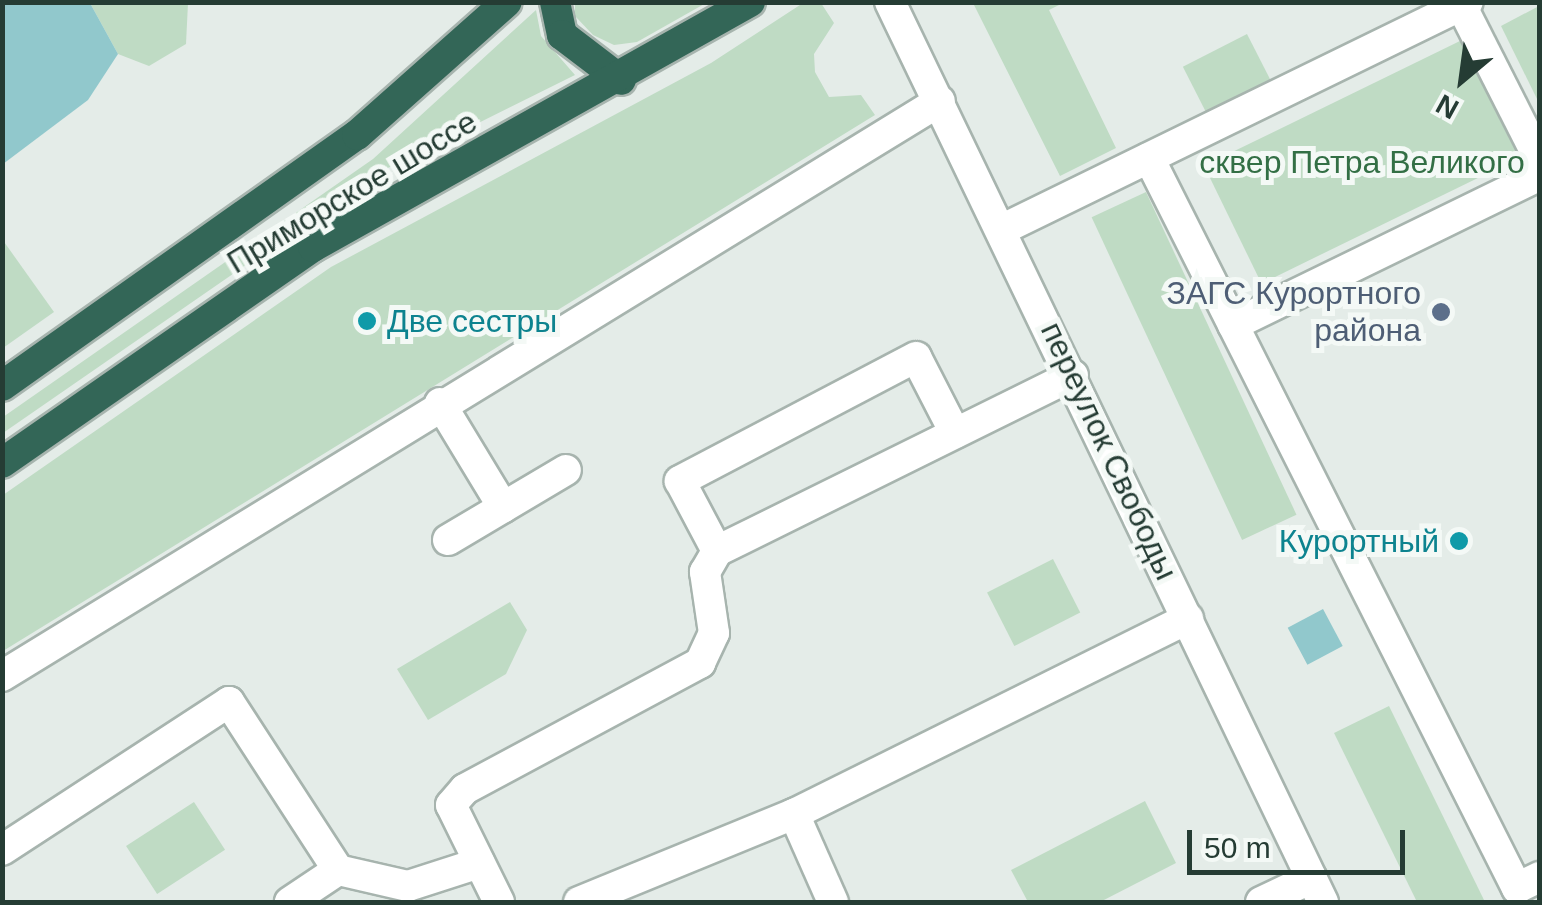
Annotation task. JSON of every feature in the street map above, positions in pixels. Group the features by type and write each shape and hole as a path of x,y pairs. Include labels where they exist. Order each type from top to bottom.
{"highway":[{"name":"Приморское шоссе","path":"2,386 357,136 507,2"},
{"path":"555,2 562,35 621,80"},
{"name":"Приморское шоссе","path":"2,463 313,248 621,80 750,2"}],"street":[{"name":"переулок Свободы","path":"890,2 1003,229 1317,890"},
{"path":"1003,229 1465,4 1540,161"},
{"path":"2,676 440,403 940,101"},
{"path":"1149,158 1526,889"},
{"path":"1234,325 1540,175"},
{"path":"717,551 680,481 916,356 955,434"},
{"path":"498,902 451,806 465,789 700,663 714,633 705,572 717,551 1073,375"},
{"path":"440,403 504,507"},
{"path":"448,540 566,470"},
{"path":"579,902 794,814 1188,618"},
{"path":"2,850 229,702 338,870 408,886 480,863"},
{"path":"794,814 832,902"},
{"path":"290,902 338,870"},
{"path":"1262,902 1317,890"}],"green space":[{"path":"575,2 706,3 637,42 614,45 593,35 575,16"},
{"path":"90,3 188,3 186,44 149,66 118,54"},
{"path":"803,3 821,3 834,23 814,54 815,72 829,97 861,95 875,115 3,651 3,495 331,267 711,63"},
{"name":"сквер Петра Великого","path":"973,3 1063,3 1049,10 1116,148 1060,176"},
{"name":"сквер Петра Великого","path":"1539,6 1539,103 1501,26"},
{"path":"536,10 541,36 575,75 382,171 3,433 3,417 373,159"},
{"name":"сквер Петра Великого","path":"1247,34 1275,89 1211,122 1183,67"},
{"name":"сквер Петра Великого","path":"1462,40 1519,158 1261,284 1204,166"},
{"name":"сквер Петра Великого","path":"1146,192 1296,515 1242,540 1092,217"},
{"path":"2,239 54,312 3,348 2,348"},
{"path":"1053,559 1080,612 1014,646 987,593"},
{"path":"510,602 527,630 506,674 428,720 397,669"},
{"path":"1389,706 1485,902 1417,902 1334,733"},
{"path":"1145,801 1176,863 1100,902 1028,902 1011,870"},
{"path":"194,802 225,850 157,894 126,846"}],"water":[{"path":"3,2 90,3 118,54 88,100 3,164"},
{"path":"1323,609 1343,646 1307,665 1288,628"}],"place":[{"name":"ЗАГС Курортного района","path":"1441,312"},
{"name":"Две сестры","path":"367,321"},
{"name":"Курортный","path":"1459,541"}]}
